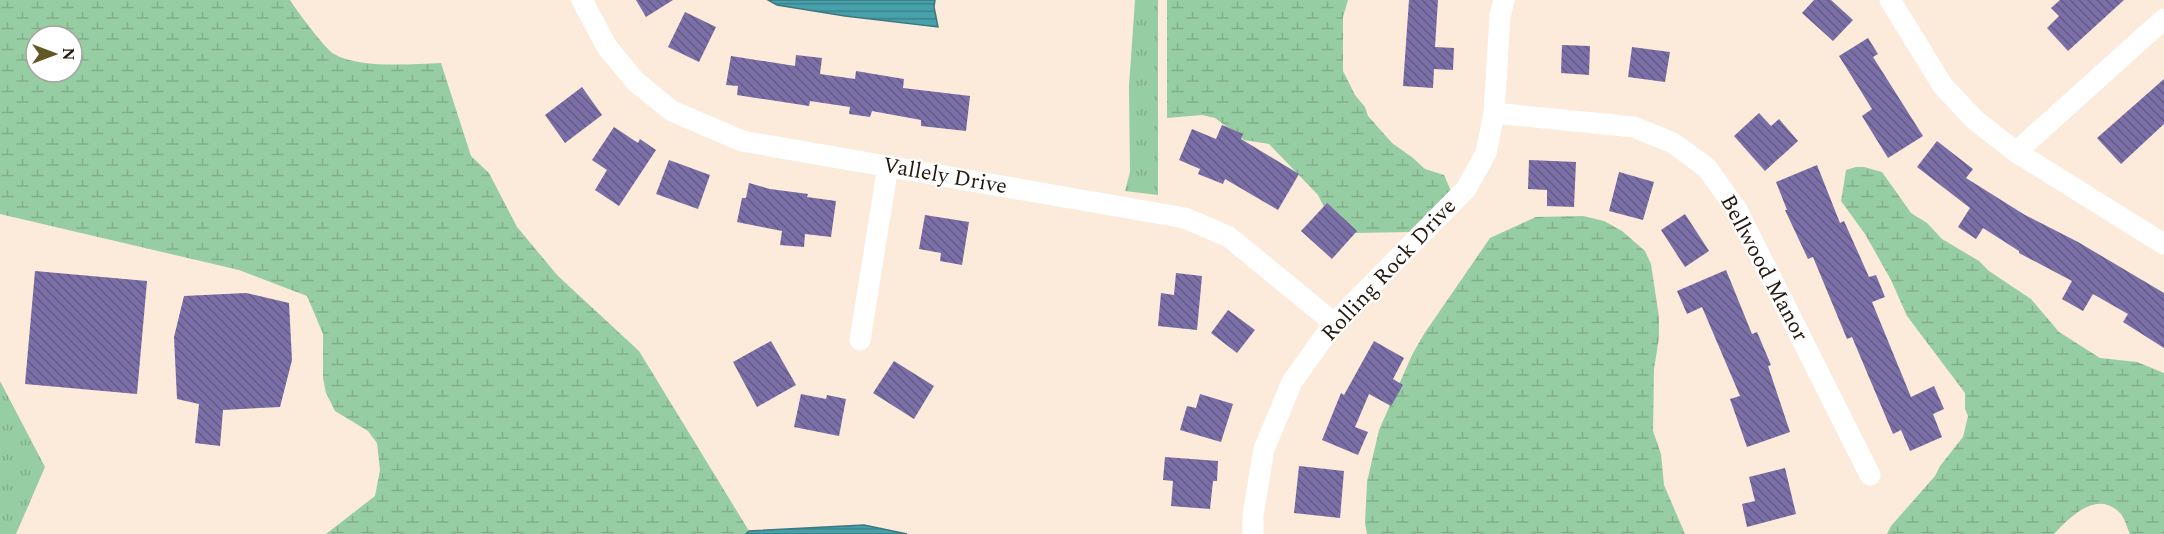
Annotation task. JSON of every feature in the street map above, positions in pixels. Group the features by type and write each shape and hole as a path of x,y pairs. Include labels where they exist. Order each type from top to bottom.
{"street":[{"name":"Vallely Drive","path":"582,0 607,47 636,82 672,111 742,141 1185,218 1229,237 1334,324"},
{"name":"Rolling Rock Drive","path":"1252,534 1252,515 1264,449 1292,382 1334,324 1466,189 1486,153 1494,113 1500,16 1504,0"},
{"path":"1890,0 1943,86 1976,120 2016,152 2164,244"},
{"path":"2016,152 2164,19"},
{"name":"Bellwood Manor","path":"1494,113 1634,127 1673,143 1707,168 1737,210 1870,475"},
{"path":"860,340 888,166"}],"green space":[{"path":"0,0 290,0 324,45 334,54 345,59 371,64 441,63 471,156 489,173 517,227 558,276 639,351 749,531 746,534 326,534 375,496 380,470 377,443 368,431 335,411 326,393 323,378 323,334 307,296 239,270 0,214"},
{"path":"1135,0 1158,0 1158,195 1125,191 1130,172 1129,86"},
{"path":"1167,0 1348,0 1343,17 1343,71 1355,95 1365,107 1368,116 1392,143 1425,169 1444,175 1451,191 1410,232 1354,233 1324,207 1318,195 1269,144 1244,140 1215,118 1202,115 1167,118"},
{"path":"1856,167 1882,172 1911,213 1927,223 1942,239 1979,261 1989,271 2031,299 2059,332 2100,358 2137,362 2164,373 2164,534 2130,534 2120,513 2111,506 2102,504 2084,508 2054,534 1887,534 1891,526 1935,476 1963,437 1968,416 1965,409 1965,393 1907,316 1891,280 1865,234 1841,201 1846,170"},
{"path":"1583,216 1604,221 1622,231 1645,251 1651,264 1659,317 1659,338 1654,369 1653,431 1661,454 1664,485 1685,534 1367,534 1365,523 1367,482 1379,430 1412,355 1424,334 1490,238 1536,217"},
{"path":"0,381 45,467 16,534 0,534"}],"water":[{"path":"768,0 935,0 938,27 845,16 777,5"},
{"path":"864,525 907,534 746,534 749,531"}],"building":[{"path":"636,0 673,0 646,17"},
{"path":"1409,0 1438,0 1435,47 1454,48 1453,70 1434,69 1433,88 1403,86"},
{"path":"1814,0 1831,0 1853,20 1833,41 1802,13"},
{"path":"2060,0 2124,0 2068,51 2047,28 2059,16 2051,8"},
{"path":"685,12 716,27 699,62 668,47"},
{"path":"1868,38 1878,54 1873,57 1923,136 1888,158 1862,116 1872,109 1839,56"},
{"path":"1562,45 1590,46 1589,75 1561,73"},
{"path":"1632,47 1670,52 1665,82 1628,77"},
{"path":"796,55 822,58 820,74 855,79 856,71 904,79 903,88 970,96 966,131 921,126 921,120 872,111 870,117 849,114 850,107 810,101 809,106 737,95 738,86 726,85 731,56 795,66"},
{"path":"2164,79 2164,124 2121,164 2097,138"},
{"path":"582,87 602,115 565,143 545,115"},
{"path":"1759,113 1771,126 1779,119 1798,141 1765,171 1734,136"},
{"path":"1222,125 1243,134 1241,139 1299,174 1278,210 1225,179 1223,184 1198,174 1200,169 1179,160 1192,129 1216,139"},
{"path":"614,127 638,143 640,139 656,150 619,206 595,190 607,170 592,160"},
{"path":"1937,141 1973,169 1966,178 2025,215 2078,242 2164,293 2164,348 2123,322 2128,314 2093,294 2083,311 2062,299 2072,281 2019,253 1983,228 1976,239 1958,227 1970,208 1917,167"},
{"path":"669,160 710,175 698,209 656,194"},
{"path":"1529,160 1576,162 1574,207 1547,206 1547,190 1528,189"},
{"path":"1817,165 1840,223 1844,221 1869,277 1876,275 1885,297 1872,302 1911,397 1934,386 1944,409 1933,414 1942,437 1910,451 1901,430 1893,434 1852,337 1847,339 1813,257 1808,259 1785,210 1787,210 1776,182"},
{"path":"1619,172 1654,182 1643,220 1609,211"},
{"path":"749,183 770,189 808,194 807,197 836,201 831,237 805,234 804,247 780,245 782,231 737,222 742,198 746,198"},
{"path":"1327,203 1357,231 1332,259 1301,231"},
{"path":"1685,214 1709,251 1685,267 1661,230"},
{"path":"925,215 969,222 962,265 940,261 941,253 919,249"},
{"path":"1726,270 1752,334 1757,332 1771,365 1768,366 1790,432 1747,447 1730,399 1740,396 1702,307 1687,314 1677,291"},
{"path":"35,271 147,281 137,394 25,384"},
{"path":"1176,273 1202,276 1197,330 1158,326 1161,293 1174,295"},
{"path":"246,293 289,303 292,360 280,407 223,410 220,446 195,443 199,404 177,399 174,337 184,296"},
{"path":"1228,310 1255,330 1237,353 1211,333"},
{"path":"771,341 796,385 757,407 733,362"},
{"path":"1374,341 1404,358 1393,379 1403,385 1391,406 1369,394 1355,427 1368,432 1358,455 1322,440 1341,393 1344,395"},
{"path":"894,361 934,386 914,419 873,393"},
{"path":"801,394 826,399 827,395 846,399 839,436 794,427"},
{"path":"1200,394 1233,404 1221,442 1180,430 1187,406 1196,408"},
{"path":"1165,457 1218,461 1217,481 1213,481 1210,509 1171,506 1173,481 1163,480"},
{"path":"1299,466 1344,471 1340,518 1294,513"},
{"path":"1785,468 1796,514 1747,527 1742,504 1755,501 1749,477"}]}
